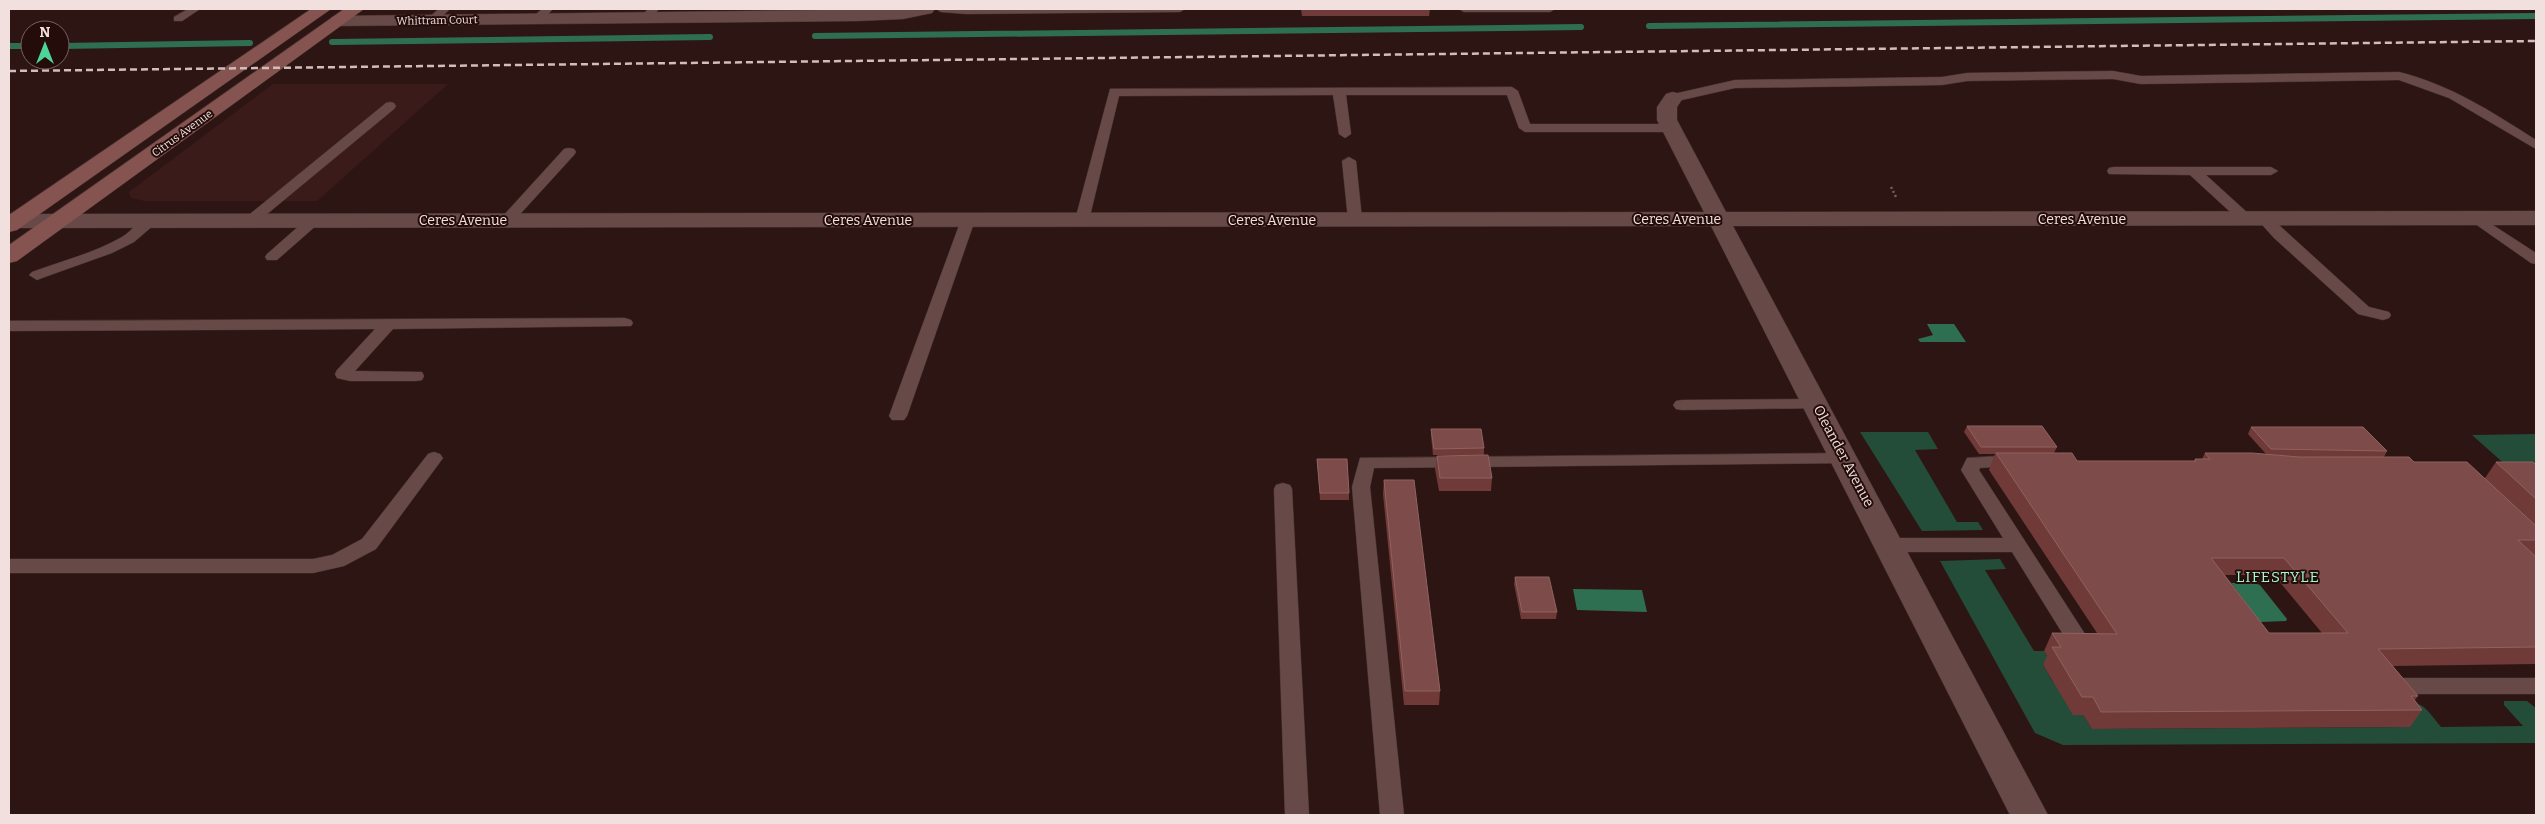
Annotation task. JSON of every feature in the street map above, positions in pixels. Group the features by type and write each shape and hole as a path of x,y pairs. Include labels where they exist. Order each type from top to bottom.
{"main road":[{"name":"Citrus Avenue","path":"11,223 322,9"},
{"name":"Citrus Avenue","path":"9,256 354,9"}],"street":[{"name":"Whittram Court","path":"338,21 439,14 860,12 903,14 926,9"},
{"name":"Oleander Avenue","path":"1673,98 1667,107 1667,120 2029,815"},
{"name":"Ceres Avenue","path":"11,223 57,221 507,220 2536,218"}],"lane":[{"path":"178,19 195,9"},
{"path":"941,9 966,11 1180,9"},
{"path":"1464,9 1550,9"},
{"path":"1673,98 1735,84 1942,81 1976,77 2113,75 2141,80 2399,76 2420,80 2442,88 2536,145"},
{"path":"1082,220 1114,92 1512,91 1525,128 1671,128"},
{"path":"1339,92 1345,134"},
{"path":"250,221 390,106"},
{"path":"507,220 568,152"},
{"path":"1349,161 1355,219"},
{"path":"2114,171 2271,171"},
{"path":"2194,171 2279,235 2364,311 2383,315"},
{"path":"2476,218 2536,260"},
{"path":"898,416 968,220"},
{"path":"37,275 107,250 129,239 150,221"},
{"path":"272,257 313,221"},
{"path":"9,326 625,323"},
{"path":"389,324 343,374 350,376 416,376"},
{"path":"1682,405 1816,404"},
{"path":"9,566 313,566 337,561 369,544 434,458"},
{"path":"1392,815 1361,487 1366,462 1845,459"},
{"path":"2035,461 1973,462 1970,470 2077,639"},
{"path":"1283,489 1297,815"},
{"path":"1890,545 2017,545"},
{"path":"2401,686 2536,686"}],"shaded area":[{"path":"273,84 448,84 317,201 145,201 131,198 129,192"},
{"path":"1927,324 1954,324 1966,342 1920,342 1918,339 1933,335"},
{"path":"1860,432 1928,432 1938,449 1915,450 1957,522 1978,522 1983,530 1922,531"},
{"path":"2536,434 2536,492 2472,435"},
{"path":"2000,559 2006,569 1985,570 2034,651 2044,651 2052,665 2043,665 2053,682 2072,682 2083,715 2092,729 2409,727 2396,702 2413,703 2423,706 2441,727 2523,726 2504,705 2504,701 2527,701 2536,708 2536,743 2063,745 2035,733 1940,561"},
{"path":"2231,583 2254,583 2260,585 2287,619 2286,621 2260,622"},
{"path":"1573,589 1642,590 1647,612 1577,610"}],"building":[{"path":"1967,426 2042,426 2057,447 1981,447"},
{"path":"2251,427 2363,427 2387,451 2271,449"},
{"path":"1431,429 1481,429 1484,448 1434,449"},
{"path":"1996,453 2072,453 2077,461 2196,461 2195,459 2210,459 2205,453 2252,453 2299,457 2409,457 2414,462 2467,462 2536,526 2536,540 2518,540 2536,557 2536,647 2378,649 2418,696 2411,696 2422,710 2101,712 2093,697 2082,697 2052,647 2061,647 2052,633 2117,634","holes":["2211,558 2284,558 2348,633 2269,633"]},
{"path":"1488,455 1492,478 1440,478 1437,456"},
{"path":"1317,459 1347,459 1349,493 1320,493"},
{"path":"2496,462 2533,462 2536,465 2536,499"},
{"path":"1384,480 1414,480 1440,691 1405,691"},
{"path":"1515,577 1549,577 1557,612 1522,612"}],"waterway":[{"path":"1649,26 2536,16"},
{"path":"815,36 1581,27"},
{"path":"332,42 710,37"},
{"path":"70,46 250,43"},
{"path":"9,46 20,46"}],"railway":[{"path":"9,71 2536,41"}],"district":[{"name":"LIFESTYLE","path":"2278,577"}]}
